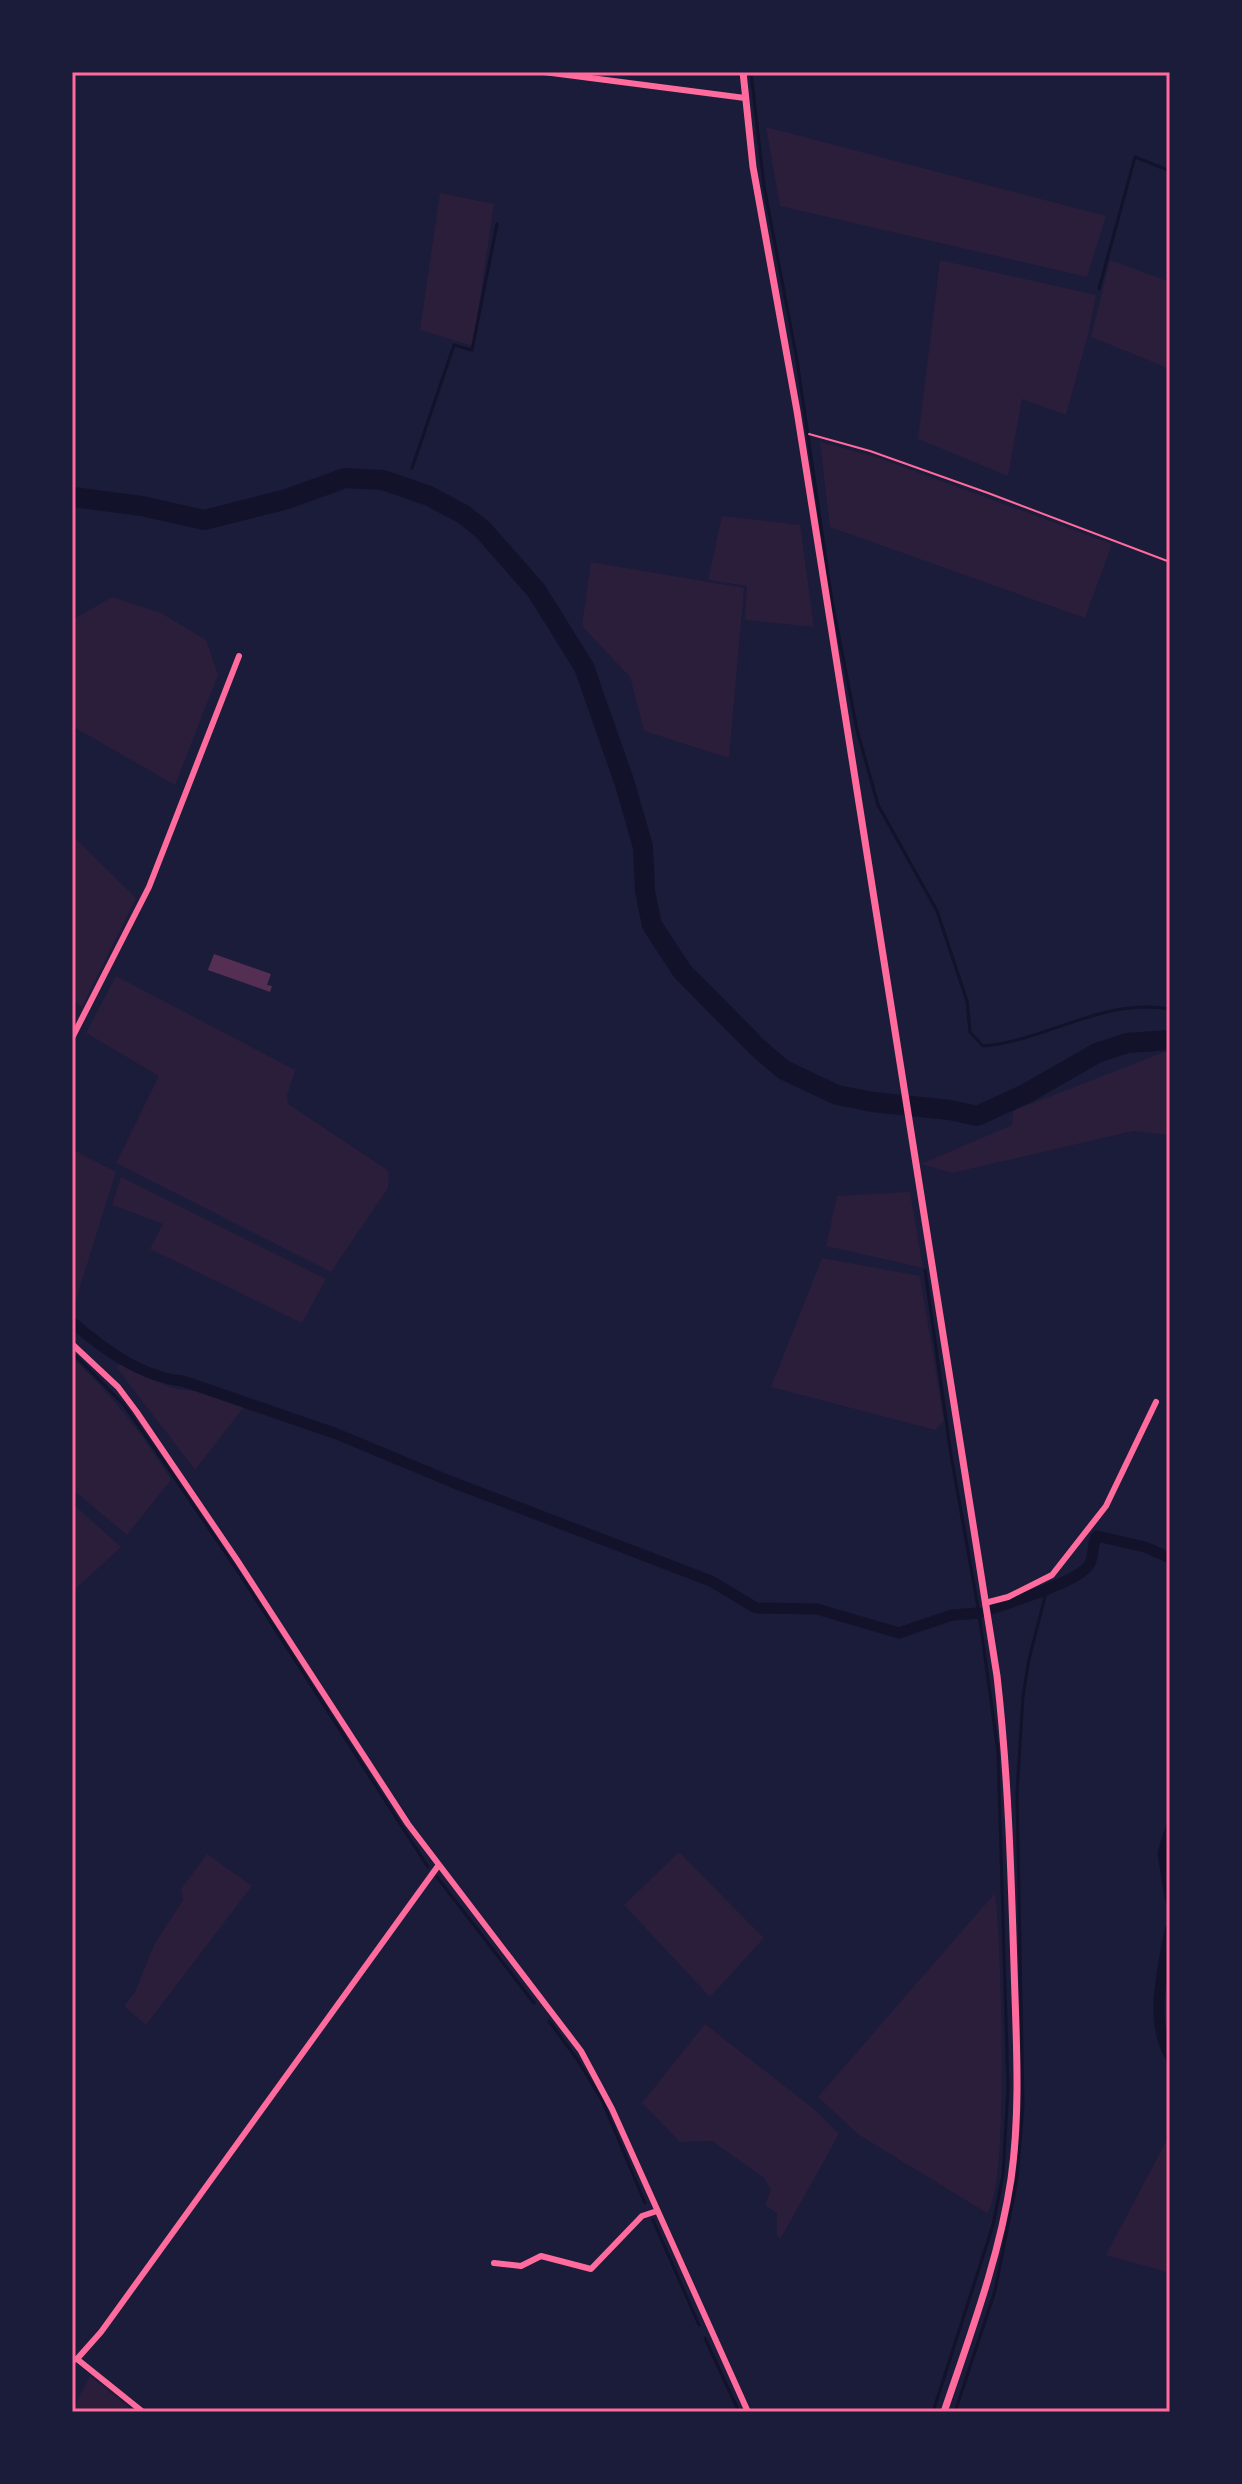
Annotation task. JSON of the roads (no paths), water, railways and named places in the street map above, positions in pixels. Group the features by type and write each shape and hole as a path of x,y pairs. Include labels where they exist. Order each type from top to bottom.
{"street":[{"path":"544,72 745,98"},
{"path":"743,72 753,167 797,411 986,1605 1006,1765 1017,2069 1015,2137 1011,2177 995,2253 944,2412"},
{"path":"72,1038 149,887 239,656"},
{"path":"72,1344 118,1387 136,1411 438,1866 581,2051 612,2109 748,2412"},
{"path":"986,1605 1052,1575 1106,1506 1156,1402"},
{"path":"143,2412 74,2360 101,2332 438,1866"},
{"path":"494,2263 521,2266 541,2256 591,2269 642,2216 657,2211"}],"waterway":[{"path":"751,72 764,186 797,360 831,595 857,730 878,805 937,911 967,1001 970,1032 983,1046 1030,1036 1122,1009 1170,1009"},
{"path":"1099,289 1135,157 1170,171"},
{"path":"412,468 454,345 472,350 497,224"},
{"path":"72,497 142,506 204,520 287,499 345,478 383,480 429,496 463,514 483,530 536,590 584,667 625,784 643,847 645,891 652,925 682,971 784,1070 837,1095 977,1116 1027,1093 1097,1053 1127,1043 1170,1040"},
{"path":"925,1270 998,1752 1008,2087 1003,2175 993,2225 933,2412"},
{"path":"72,1322 110,1351 152,1374 183,1381 337,1434 452,1482 711,1581 756,1608 817,1609 899,1633 952,1615 979,1613"},
{"path":"72,1352 124,1405 168,1468 428,1867"},
{"path":"991,1609 1043,1591 1082,1572 1091,1562 1097,1536 1145,1547 1170,1558"},
{"path":"955,2412 995,2291 1017,2179 1023,2105 1017,1793 1023,1696 1047,1589"},
{"path":"1170,1830 1163,1853 1170,1898"},
{"path":"437,1877 534,2003"},
{"path":"1170,1930 1161,1978 1159,2011 1160,2026 1170,2056"},
{"path":"549,2021 602,2100 645,2203"},
{"path":"653,2220 699,2325"},
{"path":"705,2338 739,2412"}]}
